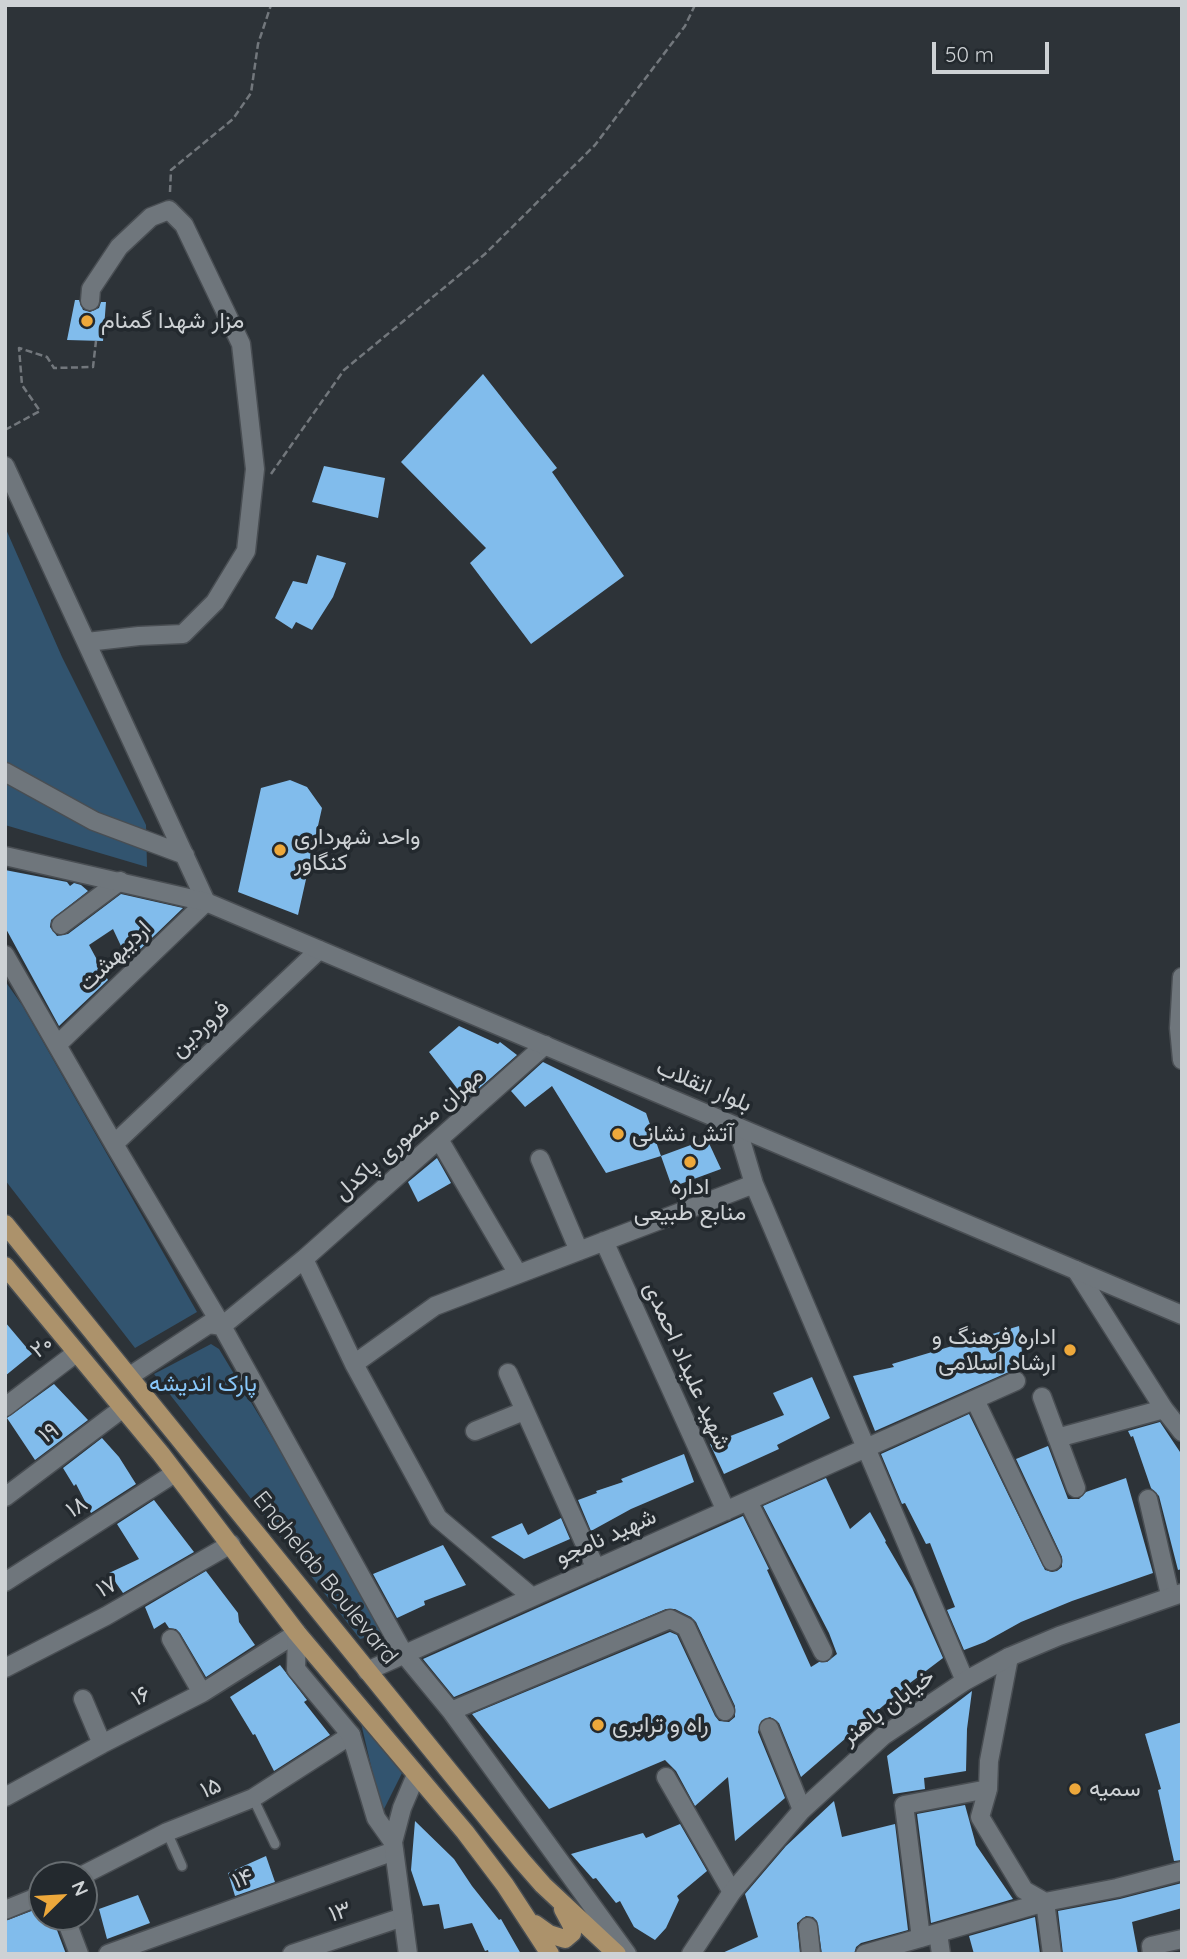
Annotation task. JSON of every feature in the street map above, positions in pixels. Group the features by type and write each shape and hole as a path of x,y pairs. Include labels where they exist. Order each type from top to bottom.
{"main road":[{"name":"Enghelab Boulevard","path":"5,1224 543,1885 617,1954"},
{"path":"5,1266 176,1473 297,1633 465,1832 527,1917 550,1954"},
{"path":"527,1917 557,1937 565,1939 572,1933 566,1913 543,1885"}],"street":[{"path":"87,642 183,634 215,602 246,551 255,468 242,344 184,225 169,210 151,217 119,247 91,289 90,301"},
{"path":"5,466 206,902"},
{"path":"5,772 94,821 185,855"},
{"name":"بلوار انقلاب","path":"5,856 206,902 1182,1315"},
{"path":"61,925 120,881"},
{"name":"اردیبهشت","path":"57,1045 206,902"},
{"name":"فروردین","path":"114,1144 319,950"},
{"path":"5,955 222,1326 404,1654 451,1711 628,1954"},
{"path":"1182,977 1179,1028 1182,1060"},
{"name":"مهران منصوری پاکدل","path":"130,1376 209,1324 222,1326 440,1141 545,1045"},
{"path":"737,1127 754,1184 965,1681"},
{"path":"440,1141 518,1274"},
{"path":"540,1159 579,1251"},
{"path":"354,1364 435,1306 754,1184"},
{"name":"شهید علیداد احمدی","path":"604,1241 726,1511"},
{"path":"304,1259 354,1364 438,1518 532,1597"},
{"path":"1076,1270 1164,1409 1182,1432"},
{"name":"۲۰","path":"5,1406 76,1353"},
{"path":"508,1373 596,1569"},
{"name":"شهید نامجو","path":"367,1671 1016,1381"},
{"path":"1042,1397 1076,1488"},
{"path":"975,1400 1052,1561"},
{"name":"۱۹","path":"5,1497 123,1408"},
{"path":"1057,1438 1164,1409"},
{"path":"475,1431 524,1411"},
{"name":"۱۸","path":"5,1582 176,1473"},
{"path":"1148,1499 1176,1594"},
{"path":"747,1501 823,1652"},
{"name":"۱۷","path":"5,1668 106,1616 231,1544"},
{"name":"خیابان باهنر","path":"691,1954 732,1892 802,1810 883,1737 965,1681 1009,1657 1176,1594"},
{"path":"451,1711 670,1619 686,1627 725,1711"},
{"path":"297,1633 296,1669 351,1735 376,1818 393,1846"},
{"name":"۱۶","path":"5,1797 202,1693 297,1633"},
{"path":"171,1639 202,1693"},
{"path":"1009,1657 989,1761 988,1789 980,1817 1024,1890 1045,1902"},
{"path":"83,1699 102,1744"},
{"path":"769,1728 802,1810"},
{"name":"۱۵","path":"98,1867 167,1832 253,1798 351,1735"},
{"path":"408,1954 393,1846 401,1808 416,1775"},
{"path":"666,1777 732,1892"},
{"path":"941,1954 930,1935 904,1805 988,1789"},
{"name":"۱۴","path":"108,1954 393,1846"},
{"path":"865,1954 1045,1902 1117,1888 1182,1871"},
{"path":"5,1910 28,1901"},
{"path":"1045,1902 1052,1954"},
{"name":"۱۳","path":"292,1954 403,1917"},
{"path":"808,1927 811,1954"},
{"path":"70,1931 79,1954"},
{"path":"1151,1950 1182,1939"}],"lane":[{"path":"253,1798 275,1844"},
{"path":"167,1832 182,1866"}],"path":[{"path":"169,210 172,170 233,119 251,93 258,44 271,5"},
{"path":"267,480 344,370 485,254 595,145 685,26 695,5"},
{"path":"5,430 40,411 22,385 19,348 47,357 54,368 93,367 96,341"}],"green space":[{"path":"5,527 62,657 146,825 147,867 5,825"},
{"name":"پارک اندیشه","path":"5,981 22,1005 197,1312 135,1348 5,1180"},
{"name":"پارک اندیشه","path":"211,1344 219,1349 329,1532 382,1634 360,1639 154,1374"},
{"path":"361,1723 402,1773 382,1813"}],"building":[{"name":"مزار شهدا گمنام","path":"75,300 79,300 83,310 90,312 99,308 101,302 106,302 103,341 67,340"},
{"path":"483,374 557,468 552,472 624,576 531,644 470,563 486,548 401,462"},
{"path":"324,466 385,478 378,518 312,502"},
{"path":"317,555 346,563 333,597 312,630 296,622 292,629 275,618 293,581 307,584"},
{"name":"واحد شهرداری کنگاور","path":"290,780 307,787 322,808 298,915 238,892 261,788"},
{"path":"5,870 67,882 70,886 74,883 88,891 51,920 50,927 57,936 68,934 121,894 183,908 128,961 113,929 89,945 108,980 59,1026 5,927"},
{"path":"459,1026 498,1044 500,1042 517,1055 466,1100 429,1052"},
{"name":"آتش نشانی","path":"543,1062 646,1113 661,1156 606,1173 552,1086 525,1107 511,1091"},
{"name":"اداره منابع طبیعی","path":"707,1139 721,1169 672,1187 661,1156"},
{"path":"437,1158 451,1183 418,1202 408,1182"},
{"path":"5,1322 32,1354 5,1376"},
{"path":"1019,1326 1024,1370 1011,1371 875,1431 853,1376 894,1367 892,1364"},
{"path":"812,1377 830,1418 777,1445 779,1449 724,1474 710,1444 784,1415 773,1393"},
{"path":"54,1384 88,1420 35,1460 7,1418"},
{"path":"969,1414 1045,1570 1057,1571 1062,1567 1062,1557 1016,1459 1048,1446 1068,1499 1079,1499 1086,1492 1126,1478 1153,1573 1072,1601 964,1650 947,1610 955,1607 930,1543 926,1544 905,1503 902,1504 881,1454"},
{"path":"1160,1422 1182,1455 1182,1569 1178,1570 1159,1496 1151,1488 1133,1436 1131,1437 1128,1431"},
{"path":"102,1438 119,1457 136,1484 91,1513 76,1484 74,1486 63,1468"},
{"path":"684,1454 694,1482 631,1509 591,1531 578,1500 623,1482 621,1479"},
{"path":"826,1478 850,1529 870,1512 912,1588 943,1658 906,1686 801,1777 779,1723 770,1717 761,1721 758,1732 785,1798 735,1841 728,1777 695,1806 676,1771 665,1760 549,1809 472,1714 670,1632 677,1635 715,1716 719,1721 729,1722 735,1717 735,1706 696,1622 691,1617 675,1609 666,1609 454,1697 423,1659 743,1516 811,1667 819,1662 827,1662 837,1654 829,1633 763,1506"},
{"path":"154,1500 194,1552 123,1593 109,1573 139,1559 117,1524"},
{"path":"561,1518 570,1539 524,1559 491,1537 522,1523 528,1535"},
{"path":"443,1545 466,1585 424,1601 425,1605 397,1618 373,1574"},
{"path":"206,1571 238,1613 239,1622 255,1645 206,1677 180,1633 169,1628 165,1622 154,1629 145,1607"},
{"path":"280,1665 330,1735 274,1771 255,1734 253,1735 230,1697"},
{"path":"972,1691 967,1729 966,1771 924,1778 925,1789 893,1794 887,1756"},
{"path":"1182,1722 1182,1860 1174,1861 1158,1790 1161,1789 1145,1734"},
{"path":"834,1801 842,1837 895,1824 908,1930 861,1943 854,1954 822,1954 817,1921 806,1916 797,1923 800,1954 720,1954 758,1937 745,1894 786,1846"},
{"path":"965,1805 976,1845 1013,1899 931,1923 917,1814"},
{"path":"415,1821 454,1859 472,1886 499,1920 501,1919 521,1954 489,1954 472,1923 444,1929 439,1904 423,1906 411,1870"},
{"path":"680,1824 707,1871 677,1896 679,1900 666,1928 655,1940 634,1927 620,1901 616,1903 596,1878 593,1879 571,1854 643,1833 646,1838"},
{"path":"266,1856 275,1882 235,1896 228,1873"},
{"path":"1182,1883 1182,1908 1132,1922 1138,1954 1063,1954 1058,1911"},
{"path":"138,1895 150,1923 107,1939 99,1909"},
{"path":"28,1912 28,1931 57,1931 66,1954 5,1954 5,1921"},
{"path":"1035,1917 1040,1954 974,1954 969,1936"}],"place":[{"name":"مزار شهدا گمنام","path":"87,321"},
{"name":"واحد شهرداری کنگاور","path":"280,850"},
{"name":"آتش نشانی","path":"618,1134"},
{"name":"اداره منابع طبیعی","path":"690,1162"},
{"name":"اداره فرهنگ و ارشاد اسلامی","path":"1070,1350"},
{"name":"راه و ترابری","path":"598,1725"},
{"name":"سمیه","path":"1075,1789"}]}
